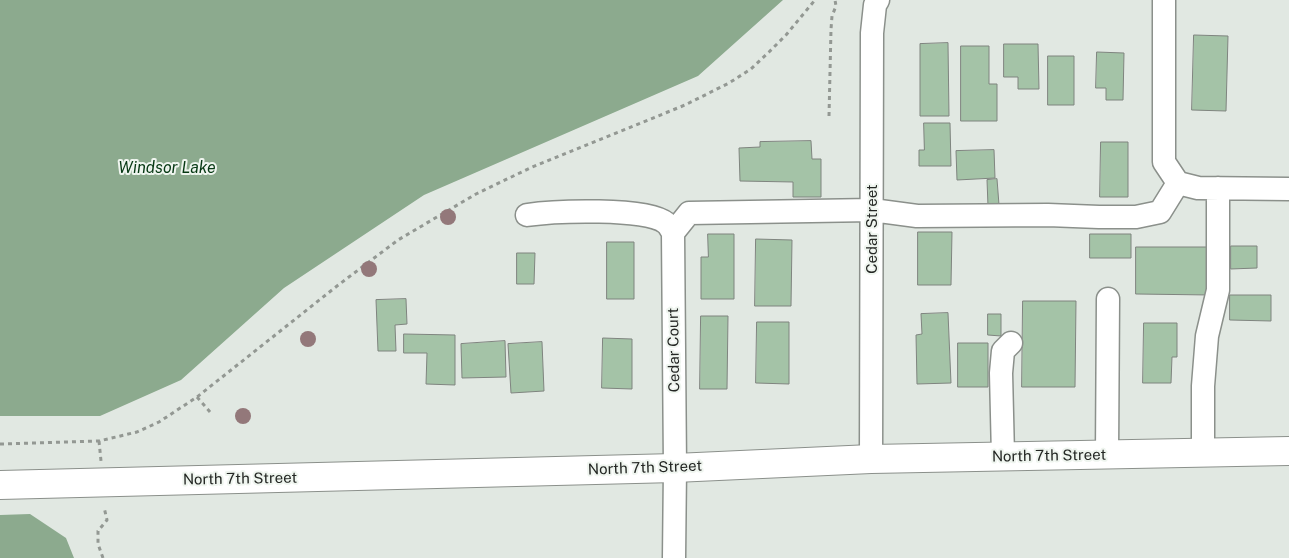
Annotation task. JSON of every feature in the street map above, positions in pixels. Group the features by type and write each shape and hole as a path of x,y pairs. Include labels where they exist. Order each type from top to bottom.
{"main road":[{"name":"North 7th Street","path":"0,485 675,468 871,459 1289,451"}],"street":[{"name":"Cedar Street","path":"871,459 872,33 875,4 878,0"},
{"path":"1164,0 1164,162 1178,183 1198,188 1289,189"},
{"path":"527,215 546,212 594,211 650,216 666,223 673,233 689,214 872,210 916,216 1048,215 1136,217 1160,212 1178,183"},
{"path":"1203,452 1203,386 1207,336 1218,290 1218,188"},
{"name":"Cedar Court","path":"673,233 674,558"},
{"path":"1107,454 1108,300"},
{"path":"1003,456 1002,351 1011,343"}],"path":[{"path":"0,449 2,444 99,441 137,432 159,422 197,397 398,240 476,194 530,168 685,105 729,82 751,68 775,46 815,0"},
{"path":"830,116 831,29 832,16 836,6 835,0"},
{"path":"197,397 210,412"},
{"path":"99,441 101,469"},
{"path":"102,558 98,544 98,531 107,520 104,507"}],"water":[{"name":"Windsor Lake","path":"0,0 783,0 698,76 424,195 284,288 181,380 100,416 0,416"},
{"path":"30,514 66,538 74,558 0,558 0,515"}],"building":[{"path":"1194,35 1228,36 1226,111 1192,110"},
{"path":"948,43 949,116 920,116 920,44"},
{"path":"1004,44 1038,44 1039,89 1018,89 1018,77 1004,77"},
{"path":"961,46 989,46 989,84 997,84 997,121 961,121"},
{"path":"1097,52 1124,53 1123,100 1106,100 1106,88 1096,88"},
{"path":"1048,56 1074,56 1074,105 1048,105"},
{"path":"924,123 950,123 951,166 919,166 919,150 924,150"},
{"path":"811,141 812,159 821,159 821,197 793,197 793,182 740,181 739,148 760,147 760,142"},
{"path":"1101,142 1128,142 1128,197 1100,197"},
{"path":"994,150 995,178 957,180 956,151"},
{"path":"997,179 999,205 988,206 987,180"},
{"path":"918,232 952,232 951,285 918,285"},
{"path":"708,234 734,234 734,299 701,299 701,257 708,257"},
{"path":"1090,234 1131,234 1131,258 1090,258"},
{"path":"756,239 792,240 791,306 755,306"},
{"path":"607,242 634,242 634,299 607,299"},
{"path":"1231,246 1257,246 1257,268 1231,269"},
{"path":"1136,247 1210,247 1210,295 1136,294"},
{"path":"517,253 535,253 534,284 517,284"},
{"path":"1230,295 1271,295 1271,321 1230,320"},
{"path":"406,299 407,324 395,325 396,351 378,351 376,300"},
{"path":"1023,301 1076,301 1075,387 1022,387"},
{"path":"948,313 951,383 917,384 916,335 922,334 921,314"},
{"path":"988,314 1001,314 1001,336 988,335"},
{"path":"701,316 728,316 727,389 700,389"},
{"path":"757,322 789,322 789,384 756,383"},
{"path":"1144,323 1177,323 1177,357 1172,357 1171,383 1143,383"},
{"path":"404,334 455,335 455,385 426,384 427,353 404,353"},
{"path":"603,338 632,339 632,389 602,388"},
{"path":"505,341 506,377 462,378 461,344"},
{"path":"542,342 544,391 511,393 508,344"},
{"path":"958,343 988,343 988,387 958,387"}]}
